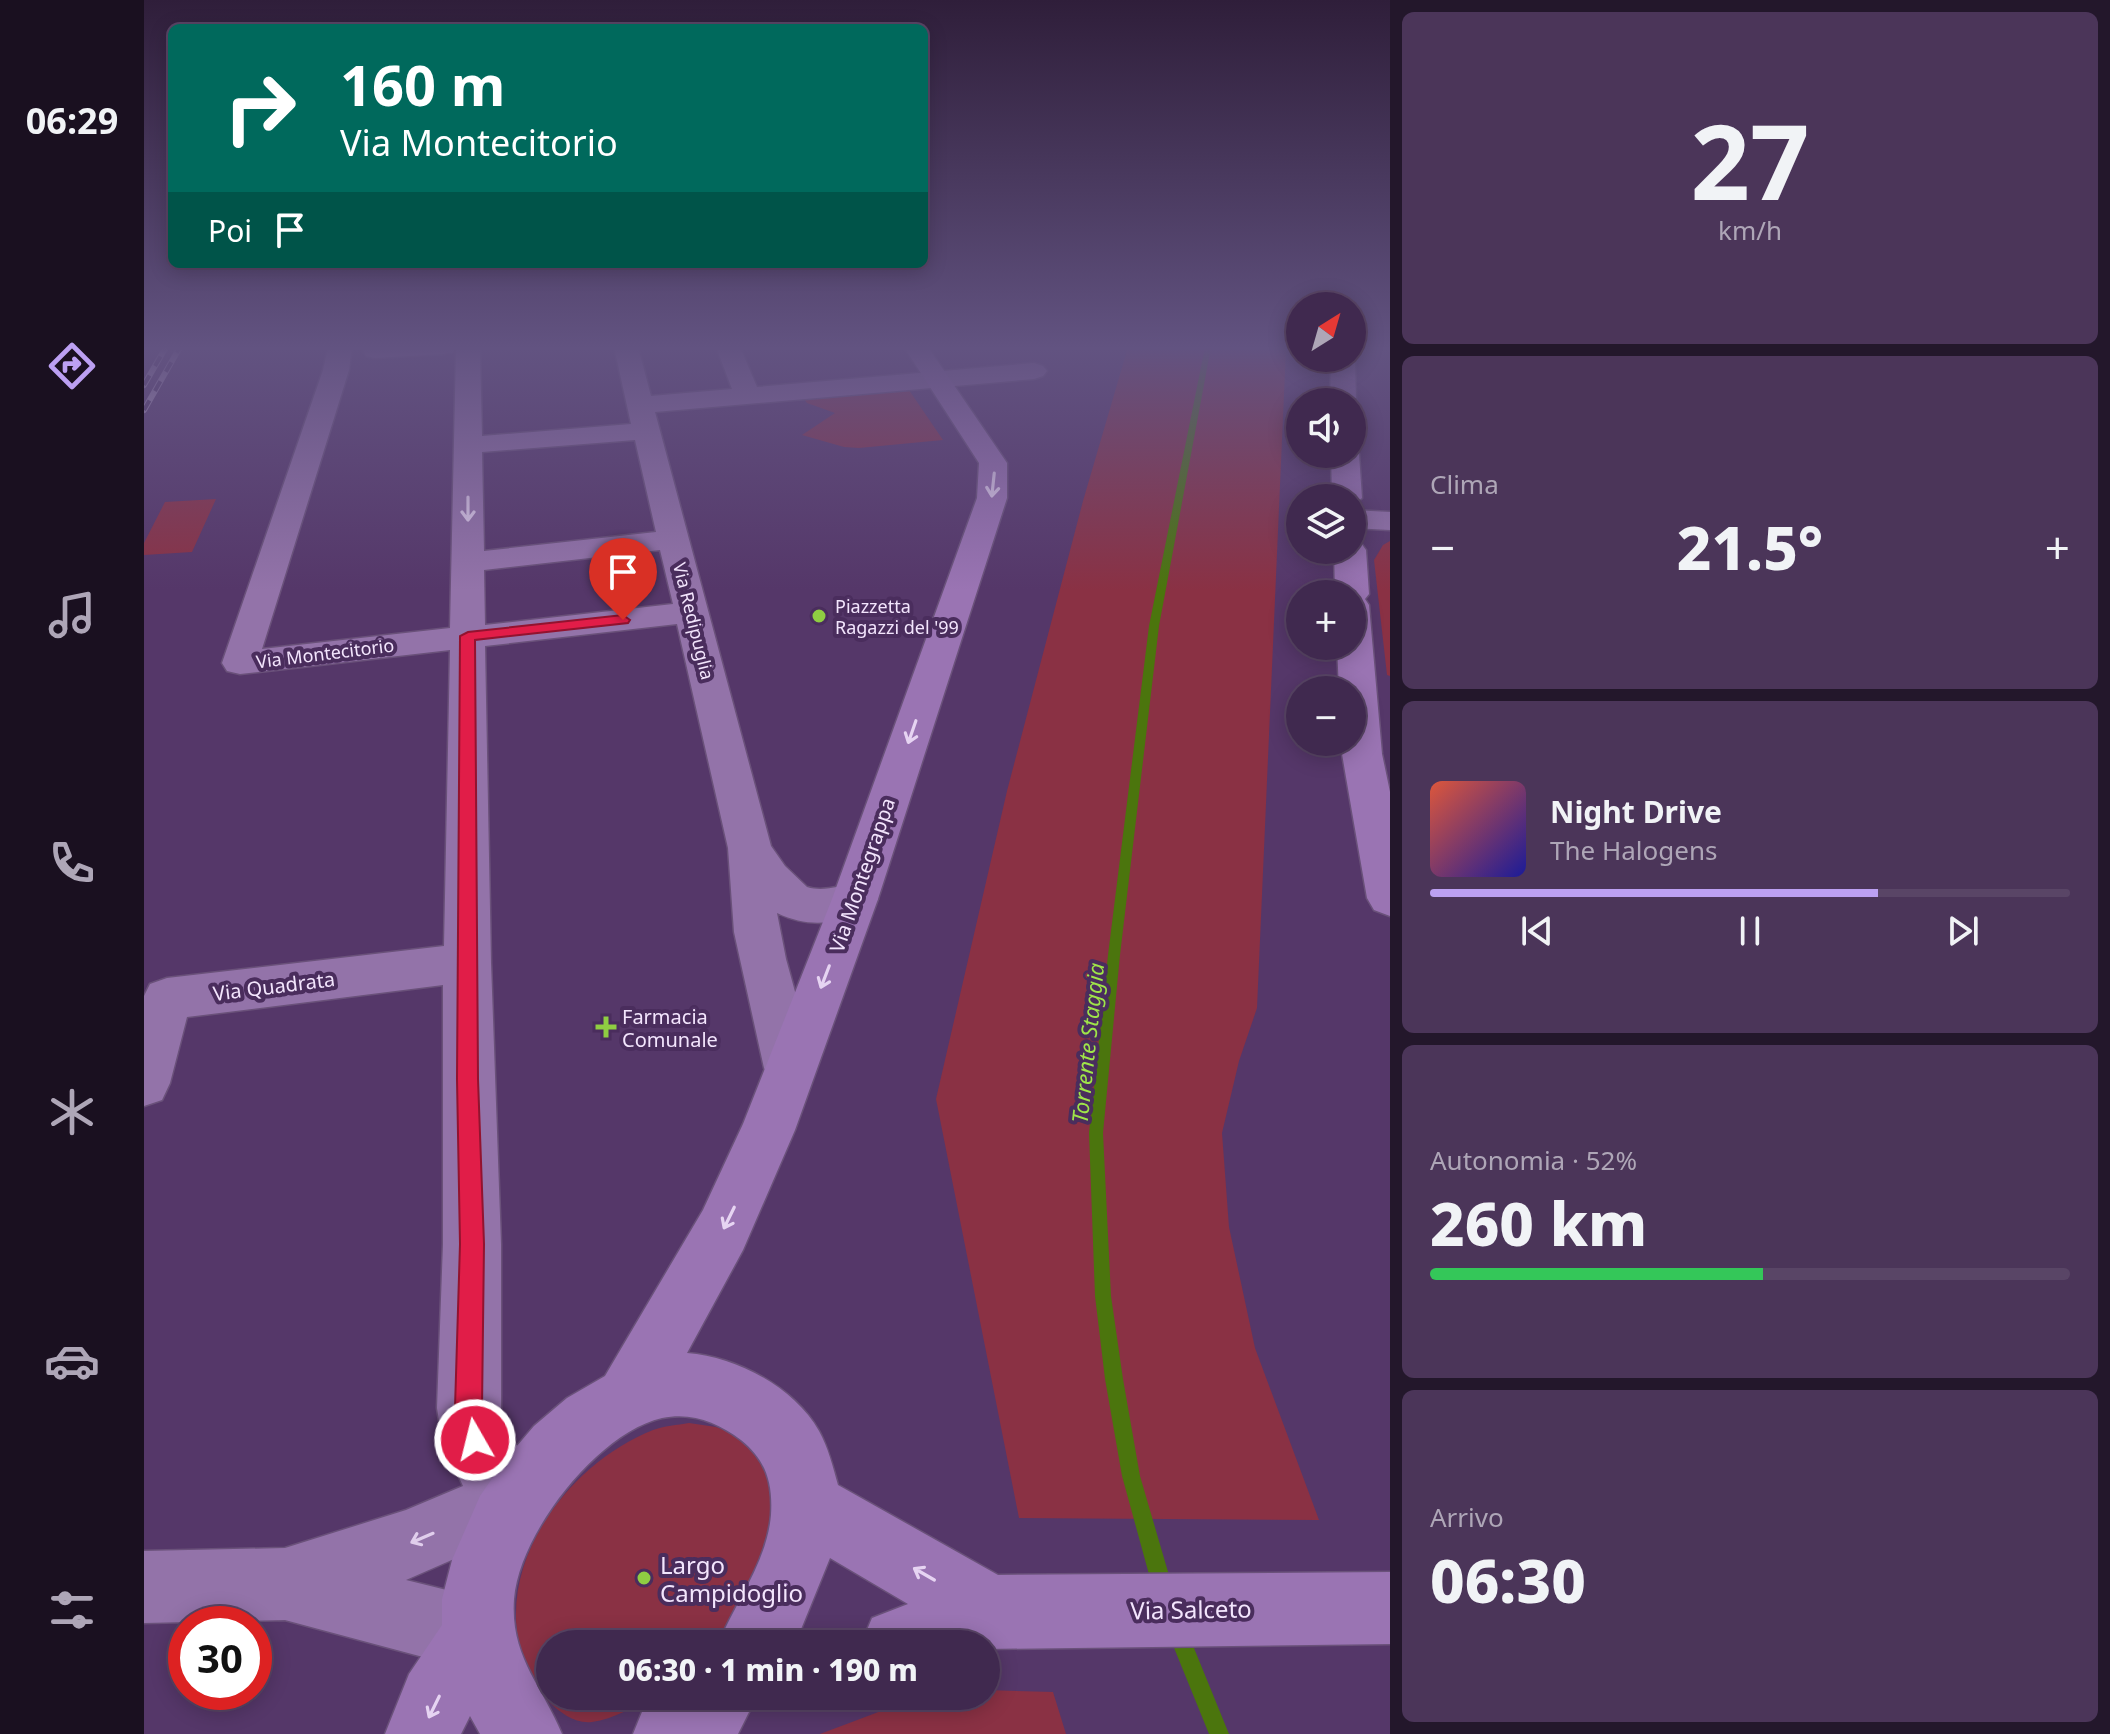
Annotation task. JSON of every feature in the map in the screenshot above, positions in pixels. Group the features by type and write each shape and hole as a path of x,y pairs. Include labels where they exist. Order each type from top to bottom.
{"main road":[{"name":"Via Montegrappa","path":"628,1397 723,1230 768,1130 855,899 994,490 993,463 970,428"},
{"path":"1356,660 1362,754 1390,898"},
{"path":"524,1734 501,1701 479,1635 479,1597 486,1567 494,1542 519,1496 538,1470 593,1419 628,1397 679,1384 726,1393 751,1407 788,1444 806,1485 808,1505 790,1578 762,1630"},
{"name":"Via Salceto","path":"808,1505 992,1611"},
{"name":"Via Salceto","path":"938,1630 992,1611 1390,1608"},
{"path":"423,1734 436,1701 479,1635"}],"street":[{"name":"Via Montecitorio","path":"317,428 240,663 691,612"},
{"path":"285,1584 408,1544 519,1496 482,1457 475,1440 469,1408 472,1180 467,963 468,428"},
{"path":"468,445 579,428"},
{"name":"Via Redipuglia","path":"646,428 750,848 751,897 759,947 790,1068"},
{"path":"1366,520 1390,521"},
{"path":"469,562 674,539"},
{"name":"Via Redipuglia","path":"750,848 770,882 787,899 822,905 855,899"},
{"name":"Via Quadrata","path":"144,1083 167,999 467,963"},
{"path":"144,1587 285,1584 479,1635"}],"shaded area":[{"path":"813,428 935,428 943,440 859,448 802,435"},
{"path":"1104,428 1283,428 1257,1008 1239,1061 1222,1133 1229,1227 1255,1348 1319,1520 1019,1518 936,1099 1007,791"},
{"path":"216,499 192,552 144,555 144,543 165,502"},
{"path":"1390,541 1390,676 1387,675 1374,560 1383,545"},
{"path":"689,1423 716,1427 742,1437 768,1465 780,1527 729,1630 536,1630 536,1686 520,1648 516,1606 522,1574 533,1543 571,1487 596,1464 624,1445 666,1427"},
{"path":"1000,1690 1053,1692 1066,1734 820,1734 884,1710 1000,1710"},
{"path":"558,1710 628,1710 592,1722"}],"waterway":[{"name":"Torrente Staggia","path":"1163,1589 1131,1476 1114,1379 1103,1296 1096,1133 1154,626 1192,428"},
{"name":"Torrente Staggia","path":"1178,1633 1219,1734"}],"place":[{"name":"Piazzetta Ragazzi del '99","path":"819,616"},
{"name":"Farmacia Comunale","path":"606,1027"},
{"name":"Largo Campidoglio","path":"644,1578"}],"route":[{"path":"475,1440 469,1408 472,1180 467,963 468,636 623,620"}]}
